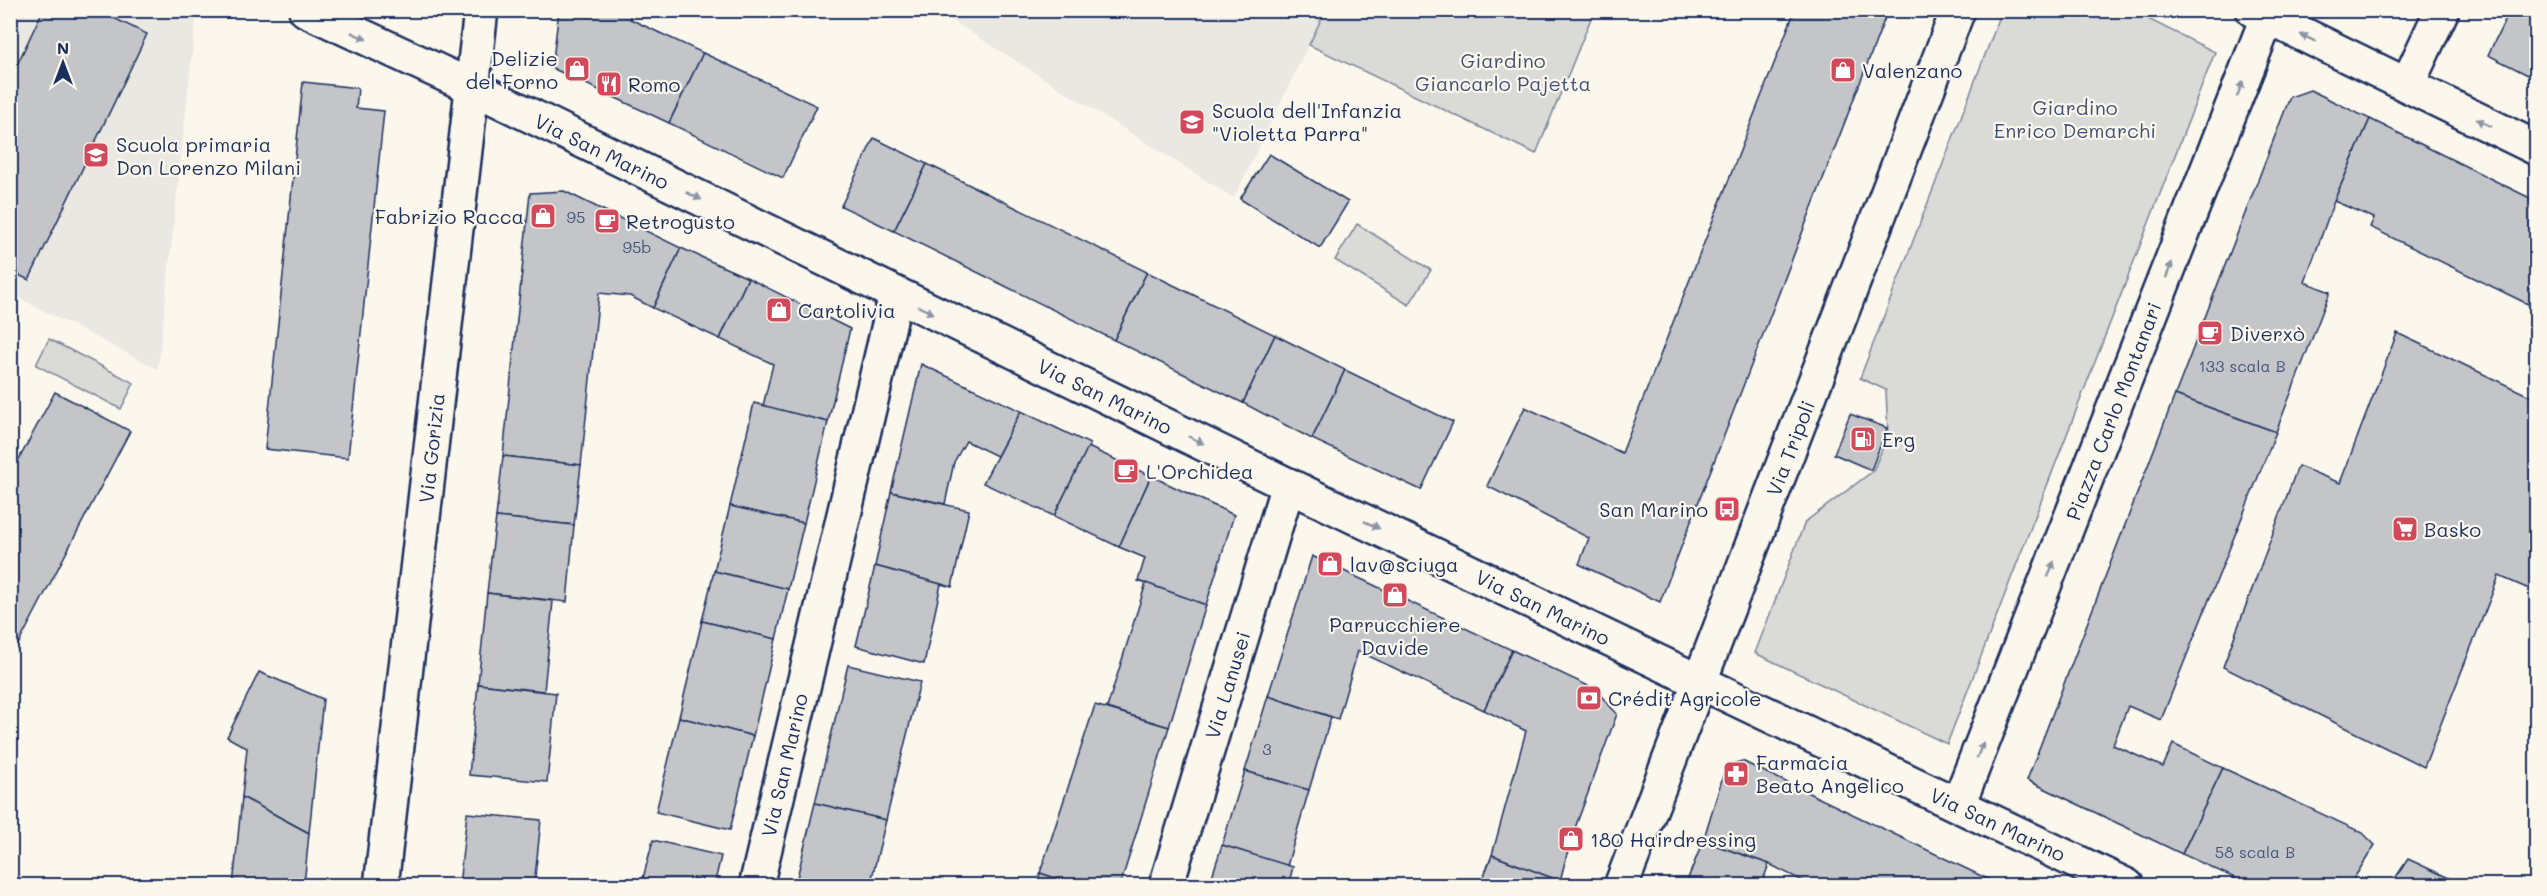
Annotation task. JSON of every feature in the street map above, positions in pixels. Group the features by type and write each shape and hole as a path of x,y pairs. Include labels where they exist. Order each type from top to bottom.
{"street":[{"name":"Via San Marino","path":"306,10 472,87 1288,485 2127,885"},
{"name":"Via Gorizia","path":"381,885 481,10"},
{"name":"Via Tripoli","path":"1621,885 1958,10"},
{"path":"2407,85 2442,10"},
{"path":"2260,14 2536,148"},
{"name":"Piazza Carlo Montanari","path":"1958,805 2260,14"},
{"name":"Via San Marino","path":"756,885 896,295"},
{"name":"Via Lanusei","path":"1166,885 1288,485"}],"shaded area":[{"name":"Scuola primaria Don Lorenzo Milani","path":"182,10 196,17 158,369 11,294 10,11"},
{"name":"Scuola dell'Infanzia \"Violetta Parra\"","path":"952,10 1325,11 1234,198 948,18"}],"green space":[{"name":"Giardino Giancarlo Pajetta","path":"1325,10 1594,11 1536,154 1309,45"},
{"name":"Giardino Enrico Demarchi","path":"2002,11 2132,11 2215,52 1947,744 1755,653 1805,522 1873,471 1888,435 1886,390 1860,378"},
{"path":"1357,224 1431,270 1409,305 1335,260"},
{"path":"49,339 134,383 121,409 36,365"}],"building":[{"name":"Scuola primaria Don Lorenzo Milani","path":"43,10 97,10 147,34 29,280 10,271 10,69 14,71"},
{"path":"559,10 631,10 630,19 703,53 669,123 552,68"},
{"path":"1795,10 1888,10 1660,602 1579,564 1589,538 1487,486 1525,407 1622,453"},
{"path":"2510,10 2536,10 2536,79 2488,55"},
{"path":"703,53 817,106 783,178 669,123"},
{"path":"303,82 358,88 356,108 384,111 348,458 265,449"},
{"path":"2310,90 2370,119 2334,201 2305,282 2330,292 2276,432 2175,395 2290,97"},
{"path":"2370,119 2536,201 2536,308 2370,227 2374,218 2334,201"},
{"path":"874,138 927,164 894,231 841,206"},
{"path":"1269,154 1348,202 1320,248 1240,199"},
{"path":"927,164 1147,272 1114,340 894,231"},
{"path":"564,191 681,248 653,308 630,296 599,293 581,465 503,456 530,193"},
{"path":"681,248 748,278 720,339 653,308"},
{"path":"1147,272 1275,335 1243,403 1114,340"},
{"path":"748,278 850,329 828,422 763,406 773,364 720,339"},
{"name":"Basko","path":"2397,333 2536,399 2536,592 2499,576 2424,767 2223,667 2298,466 2340,483"},
{"path":"1275,335 1345,370 1312,439 1243,403"},
{"path":"921,364 1021,411 997,456 966,441 954,462 945,504 891,492"},
{"path":"1345,370 1453,422 1421,490 1312,439"},
{"path":"55,392 130,431 10,660 10,476"},
{"path":"2175,395 2276,432 2161,720 2128,706 2113,745 2163,767 2173,744 2223,768 2182,854 2027,780"},
{"path":"754,403 828,422 804,523 730,506"},
{"path":"1021,411 1090,444 1054,516 983,483"},
{"path":"1850,414 1887,428 1871,470 1834,454"},
{"path":"1088,447 1151,476 1119,547 1054,516"},
{"path":"503,456 581,465 574,525 496,517"},
{"path":"1151,476 1234,515 1206,605 1138,581 1145,558 1119,547"},
{"path":"891,492 969,510 952,587 875,566"},
{"path":"730,506 804,523 788,589 714,571"},
{"path":"496,517 574,525 567,602 487,593"},
{"path":"1312,556 1512,650 1484,710 1358,651 1338,719 1268,696"},
{"path":"875,566 941,584 924,664 856,646"},
{"path":"714,571 788,589 776,639 702,621"},
{"path":"1146,583 1206,605 1169,727 1107,708"},
{"path":"487,593 553,601 544,691 478,684"},
{"path":"702,621 776,639 753,736 679,717"},
{"path":"1512,650 1595,689 1617,714 1571,839 1560,881 1492,855 1526,731 1484,710"},
{"path":"848,665 920,682 886,820 815,803"},
{"path":"259,672 323,699 309,833 242,797 247,748 227,737"},
{"path":"478,684 556,693 547,782 469,775"},
{"path":"1268,696 1331,717 1309,790 1245,771"},
{"path":"1095,705 1169,727 1120,886 1079,886 1040,873"},
{"path":"679,717 753,736 730,830 656,812"},
{"path":"1742,761 1998,886 1813,886 1769,864 1703,841 1726,766"},
{"path":"2223,768 2363,833 2375,845 2349,886 2252,886 2182,854"},
{"path":"1245,771 1309,790 1287,866 1222,845"},
{"path":"242,797 309,833 304,886 233,886"},
{"path":"815,803 886,820 870,886 795,886"},
{"path":"467,813 541,820 534,886 459,886"},
{"path":"653,840 721,856 714,886 641,886"},
{"path":"1703,841 1769,864 1761,886 1685,886"},
{"path":"1222,845 1293,867 1288,886 1209,886"},
{"path":"1492,855 1560,881 1558,886 1480,886"},
{"path":"2408,859 2464,885 2464,886 2390,886"},
{"path":"1040,873 1079,886 1037,886"}],"place":[{"name":"Delizie del Forno","path":"577,69"},
{"name":"Valenzano","path":"1843,70"},
{"name":"Romo","path":"609,84"},
{"name":"Scuola dell'Infanzia \"Violetta Parra\"","path":"1192,122"},
{"name":"Scuola primaria Don Lorenzo Milani","path":"96,155"},
{"name":"Fabrizio Racca","path":"543,216"},
{"name":"Retrogusto","path":"607,221"},
{"name":"Cartolivia","path":"779,310"},
{"name":"Diverxò","path":"2210,333"},
{"name":"Erg","path":"1863,439"},
{"name":"L'Orchidea","path":"1126,471"},
{"name":"San Marino","path":"1727,509"},
{"name":"Basko","path":"2405,529"},
{"name":"lav@sciuga","path":"1330,564"},
{"name":"Parrucchiere Davide","path":"1395,595"},
{"name":"Crédit Agricole","path":"1589,698"},
{"name":"Farmacia Beato Angelico","path":"1736,774"},
{"name":"180 Hairdressing","path":"1571,839"}]}
